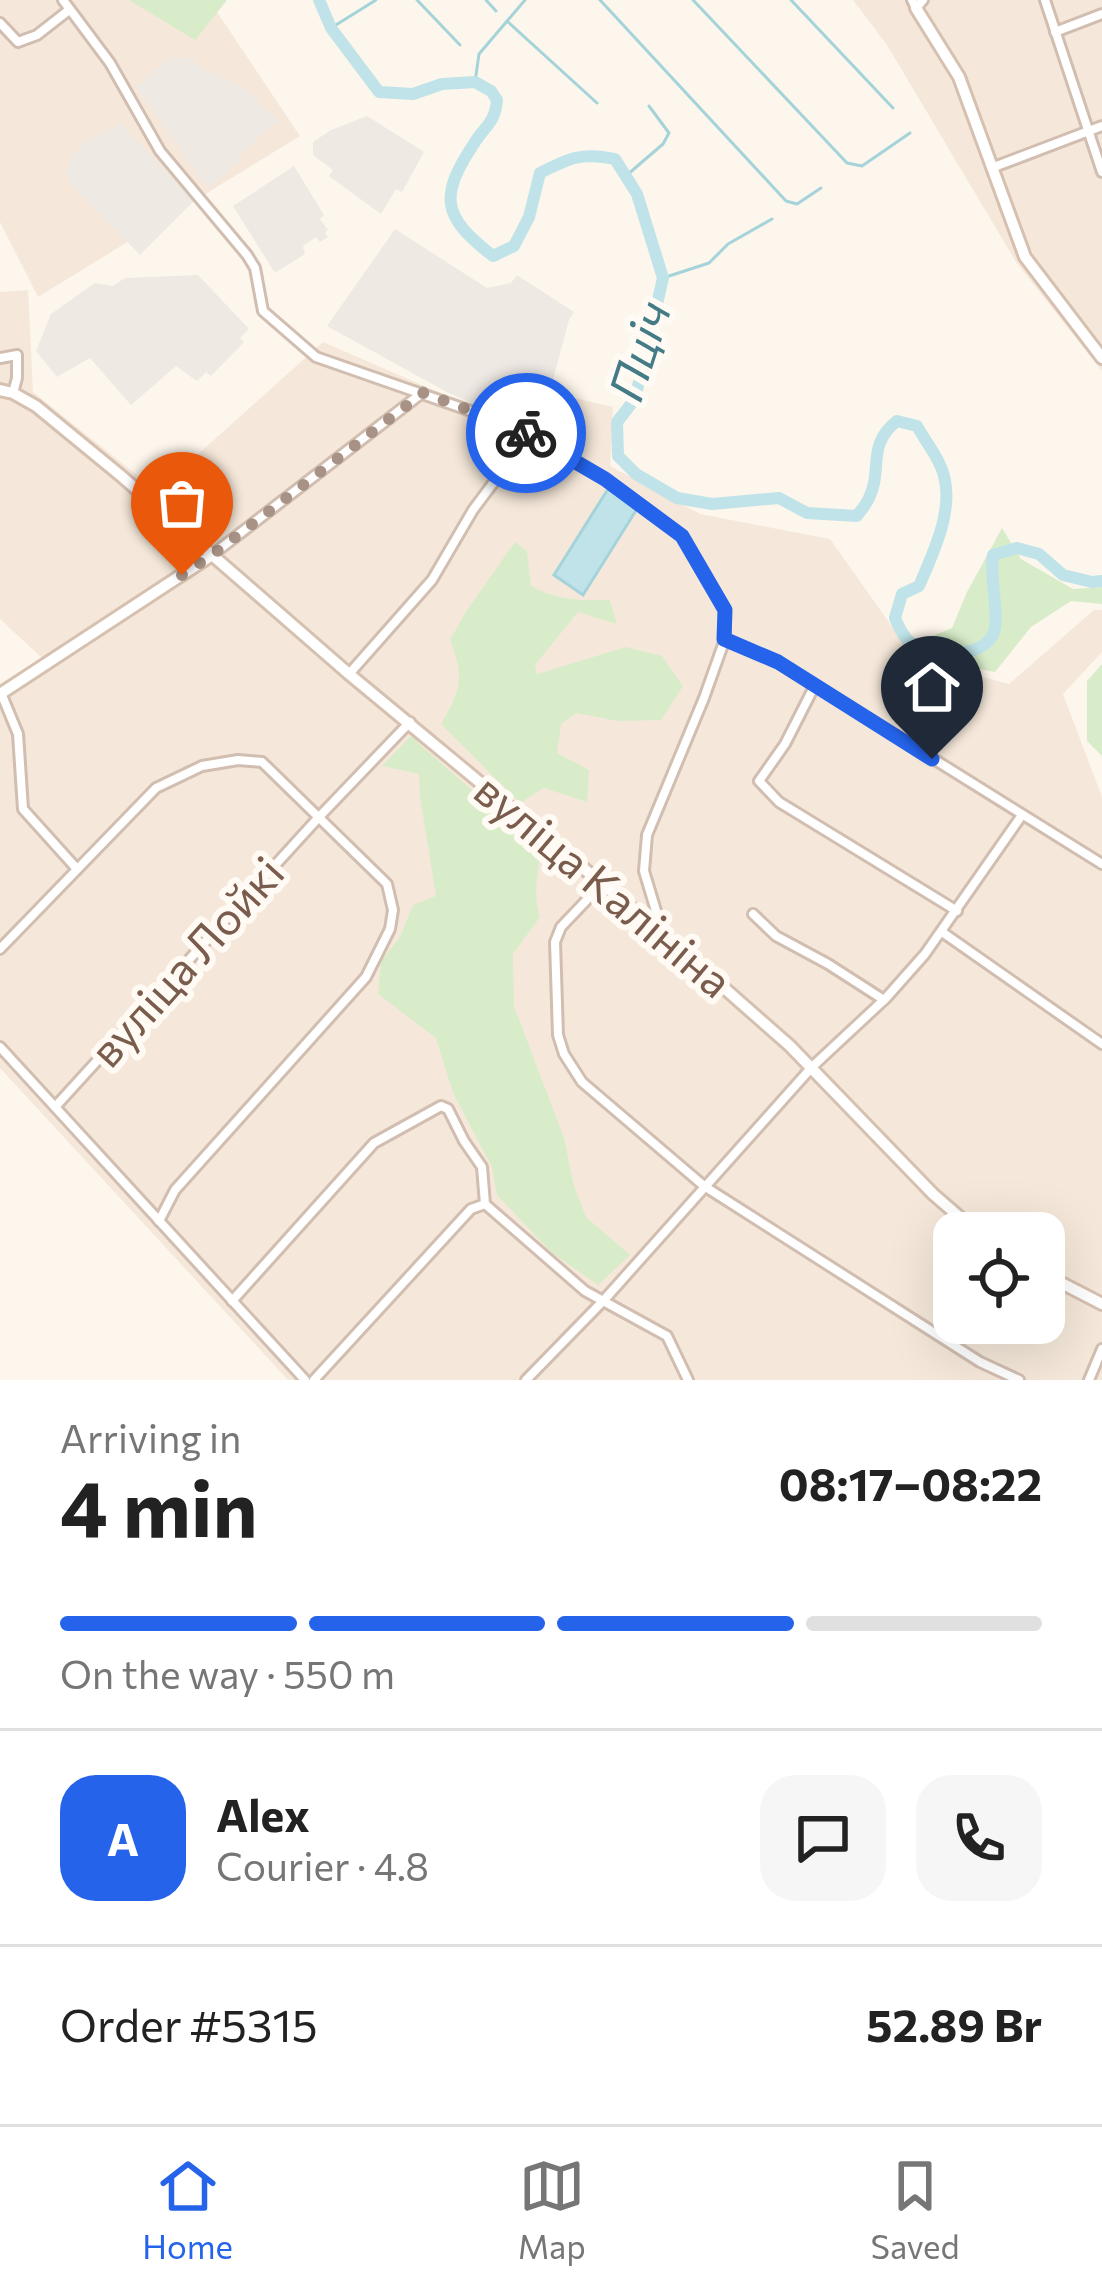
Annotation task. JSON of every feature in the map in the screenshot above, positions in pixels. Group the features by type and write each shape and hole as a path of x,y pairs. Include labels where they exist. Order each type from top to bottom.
{"street":[{"path":"63,0 110,63 160,152 255,268 268,317 316,358 529,435 605,479 682,536 725,610 724,639 646,835 644,871 664,935"},
{"path":"1045,0 1102,172"},
{"path":"917,3 955,67 1025,257 1102,358"},
{"path":"0,23 18,42 69,10"},
{"path":"1055,32 1102,14"},
{"path":"994,167 1102,126"},
{"path":"0,358 17,355 17,378 6,391"},
{"name":"вуліца Калініна","path":"6,391 36,406 664,935 812,1067 954,1212"},
{"path":"77,869 22,809 18,734 0,694 212,555 423,393"},
{"path":"350,674 432,580 473,510 529,435"},
{"path":"724,639 778,662 1102,864"},
{"path":"814,687 785,744 759,781 779,802 956,911"},
{"name":"вуліца Лойкі","path":"55,1107 410,722"},
{"path":"0,949 156,788 202,766 262,762 319,817"},
{"path":"526,1380 604,1300 812,1067 884,1000 943,932 1022,815"},
{"name":"вуліца Лойкі","path":"159,1221 175,1190 366,976 390,928 393,910 387,884 319,817"},
{"path":"601,885 561,927 555,942 556,1015 564,1054 582,1082 704,1186 980,1362 1019,1380"},
{"path":"753,914 776,936 884,1000"},
{"path":"943,932 1102,1044"},
{"path":"0,1047 305,1380"},
{"path":"232,1301 374,1143 441,1106 448,1109 482,1167 485,1204 585,1291 667,1336 688,1380"},
{"path":"314,1380 471,1209 485,1204"},
{"path":"1065,1285 1102,1304"},
{"path":"1089,1380 1102,1349"}],"shaded area":[{"path":"0,0 209,0 300,136 38,297 0,222"},
{"path":"853,0 1102,0 1102,371 1016,262 887,45"},
{"path":"170,58 190,58 206,71 244,87 278,121 208,188 136,87"},
{"path":"367,116 424,152 402,192 396,189 381,214 329,176 333,170 313,155 313,142"},
{"path":"121,124 194,201 140,255 70,183 66,172 71,156 89,140"},
{"path":"294,166 324,215 320,219 328,237 320,242 316,237 303,246 305,254 275,273 233,206"},
{"path":"395,229 487,288 511,283 517,275 574,312 535,434 327,326"},
{"path":"198,275 249,329 240,338 244,342 211,376 206,372 197,381 176,366 131,405 90,358 57,377 36,351 51,314 95,283 113,286 125,278"},
{"path":"28,290 33,392 157,491 323,342 535,434 561,395 613,407 610,466 700,514 830,539 915,659 1009,684 1094,610 1102,610 1102,652 1063,694 1102,797 1102,1380 288,1380 0,1068 0,684 42,658 0,619 0,292"}],"green space":[{"path":"129,0 227,0 195,40"},
{"path":"1002,528 1021,559 1073,589 1102,587 1102,604 1071,601 1031,627 995,672 963,666 930,637 952,628"},
{"path":"515,542 527,551 531,586 569,599 610,600 617,624 578,612 535,665 537,674 626,647 662,656 683,686 661,720 617,721 577,713 561,724 557,753 589,770 587,802 544,788 520,803 441,724 459,683 450,640"},
{"path":"1102,664 1102,756 1087,741 1087,681"},
{"path":"412,735 542,851 536,884 540,917 513,954 514,1006 564,1138 586,1217 630,1255 598,1285 551,1252 497,1195 492,1167 453,1093 436,1038 378,994 381,961 400,937 413,905 436,896 419,774 382,766"}],"water":[{"path":"608,489 637,509 583,595 554,575"}],"waterway":[{"name":"Пціч","path":"319,0 331,28 379,92 413,94 442,84 475,82 491,91 497,100 494,113 455,177 451,204 463,229 493,256 514,246 529,217 540,173 576,158 615,159 637,194 663,278 635,399 617,422 618,456 636,474 677,498 712,504 779,498 807,513 857,516 873,488 882,439 897,421 917,426 941,467 946,497 942,528 925,572 919,586 902,594 895,618 910,642 930,651 956,654 989,641 996,625 993,555 1017,548 1039,554 1063,575 1102,581"},
{"path":"331,28 376,0"},
{"path":"417,0 460,45"},
{"path":"486,0 496,11"},
{"path":"475,82 479,54 525,0"},
{"path":"600,0 786,201 797,204 821,188"},
{"path":"693,0 847,163 862,166 910,133"},
{"path":"791,0 893,108"},
{"path":"507,21 597,103"},
{"path":"627,175 669,133 649,106"},
{"path":"663,278 709,263 728,244 772,219"}],"way so far":[{"path":"182,575 423,393 526,433"}],"route":[{"path":"526,433 605,479 682,536 725,610 724,639 778,662 932,759"}]}
